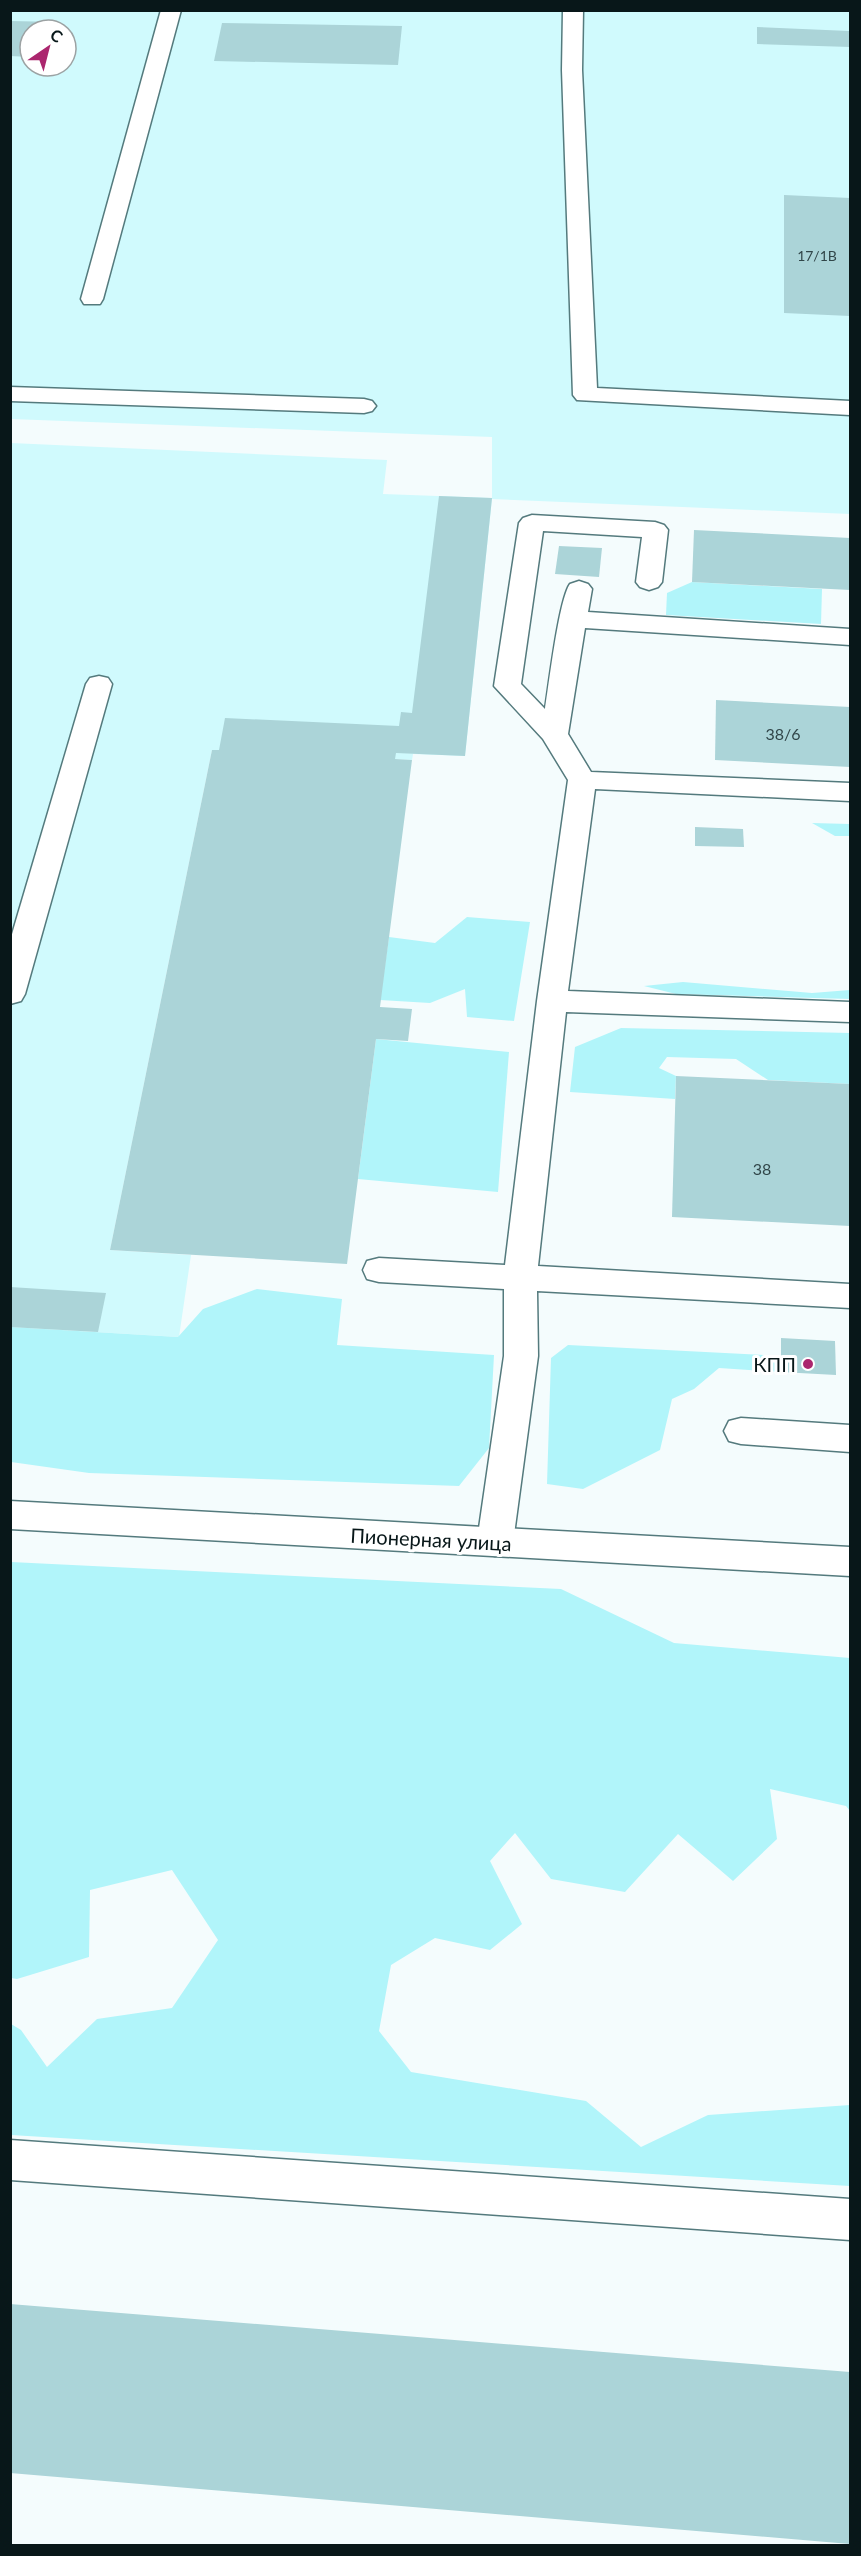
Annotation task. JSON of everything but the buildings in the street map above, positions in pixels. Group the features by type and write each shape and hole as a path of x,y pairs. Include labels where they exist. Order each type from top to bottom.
{"main road":[{"path":"92,299 171,10"},
{"path":"573,10 572,70 585,395 850,408"},
{"path":"10,394 364,406"},
{"path":"495,1542 521,1356 520,1278 552,1000 582,780 554,734 507,686 532,522 655,530 649,582"},
{"path":"554,734 579,588"},
{"path":"573,619 850,637"},
{"path":"10,994 99,684"},
{"path":"582,780 850,792"},
{"path":"552,1000 850,1012"},
{"path":"379,1270 850,1296"},
{"path":"741,1431 850,1439"},
{"name":"Пионерная улица","path":"10,1515 850,1562"},
{"path":"10,2160 850,2220"}],"shaded area":[{"path":"11,11 850,11 850,514 492,499 465,756 413,754 412,760 212,750 110,1250 191,1255 179,1337 11,1327 11,443 387,460 383,494 492,498 492,437 11,419"},
{"path":"692,582 822,589 821,624 666,615 667,593"},
{"path":"812,823 850,824 850,836 835,836"},
{"path":"467,917 530,922 514,1021 467,1017 465,989 430,1003 380,1000 389,937 435,943"},
{"path":"683,982 812,993 850,990 850,999 676,994 644,986"},
{"path":"621,1028 850,1033 850,1084 768,1080 736,1059 667,1057 659,1068 676,1076 675,1099 570,1092 575,1047"},
{"path":"376,1039 509,1052 498,1192 358,1179"},
{"path":"257,1289 342,1299 337,1345 494,1355 489,1448 459,1486 89,1473 11,1462 11,1327 178,1337 203,1309"},
{"path":"568,1345 781,1356 781,1372 719,1368 694,1389 672,1399 660,1450 583,1489 547,1484 551,1358"},
{"path":"11,1562 561,1589 674,1643 850,1658 850,1811 846,1806 770,1789 777,1839 733,1881 678,1834 625,1892 551,1879 515,1833 490,1861 522,1924 490,1950 435,1938 391,1965 379,2031 411,2072 586,2101 641,2147 708,2115 850,2105 850,2186 11,2135 11,2024 21,2030 47,2067 97,2019 172,2008 218,1940 172,1870 90,1890 89,1957 17,1979 11,1978"}],"place":[{"name":"КПП","path":"808,1364"}]}
